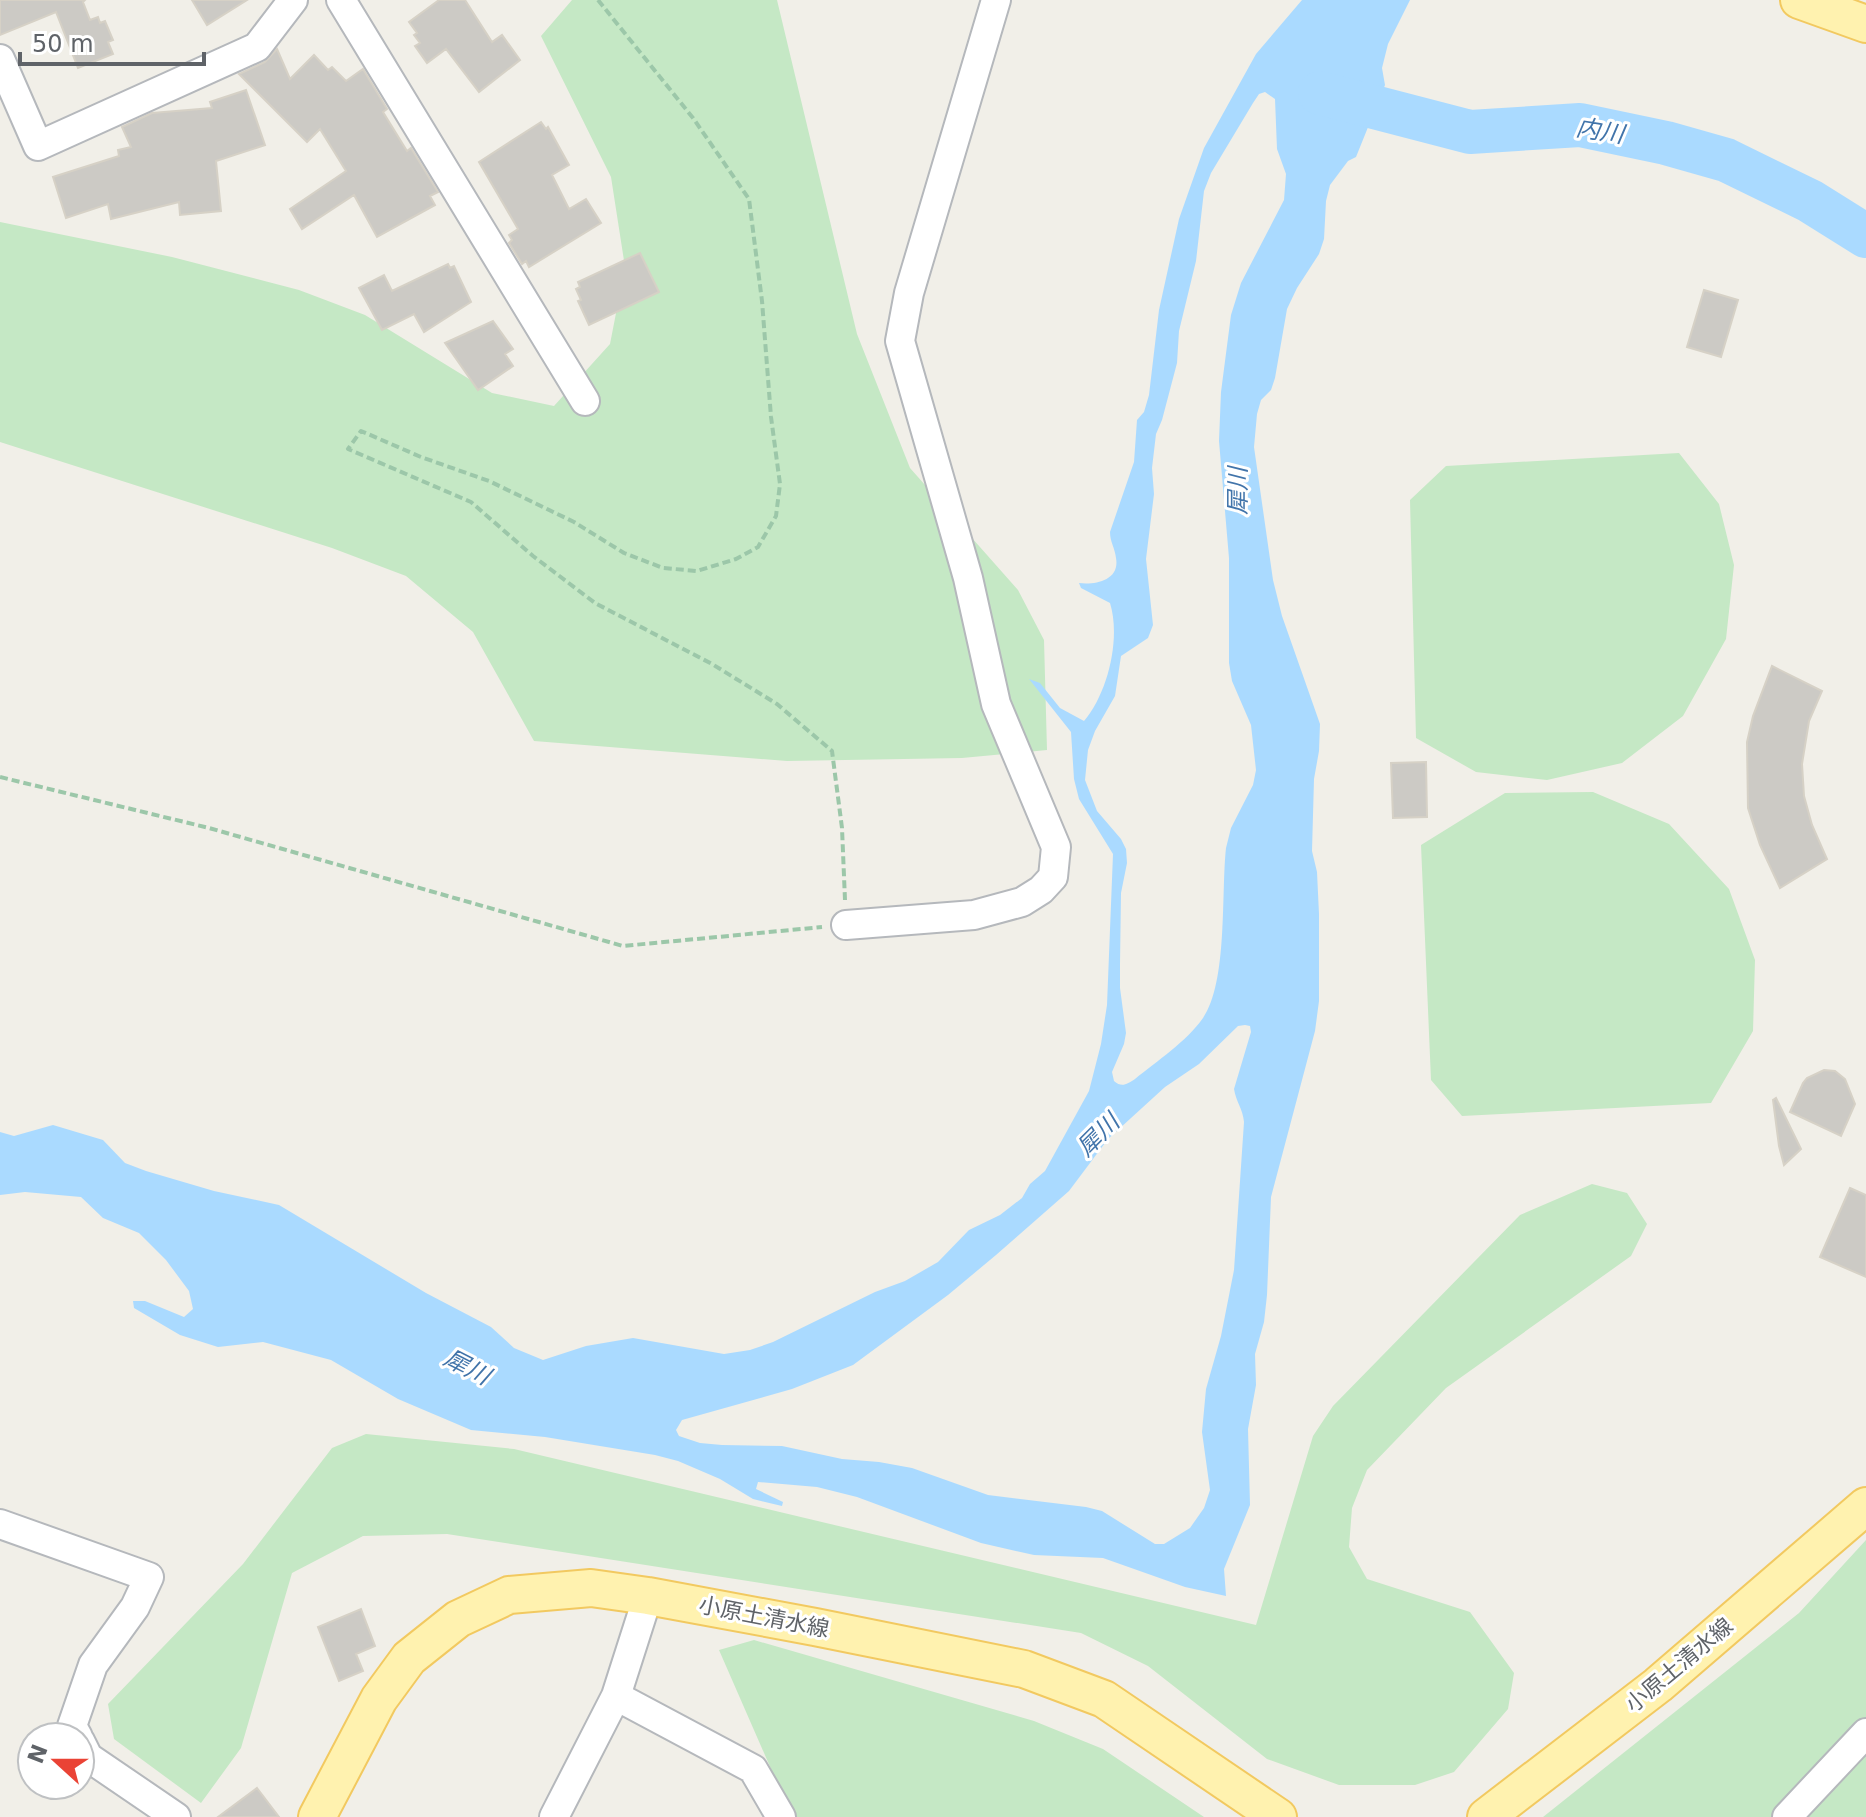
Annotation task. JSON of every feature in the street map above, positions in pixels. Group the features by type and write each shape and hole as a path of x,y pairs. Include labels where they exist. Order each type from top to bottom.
{"main road":[{"path":"1799,0 1866,24"},
{"name":"小原土清水線","path":"1486,1817 1658,1685 1866,1506"},
{"name":"小原土清水線","path":"317,1817 379,1699 409,1658 458,1619 509,1595 591,1588 648,1596 1024,1669 1104,1699 1278,1817"}],"street":[{"path":"0,59 38,146 257,47 293,0"},
{"path":"341,0 585,401"},
{"path":"846,925 974,915 1022,902 1041,890 1053,877 1056,847 996,704 968,578 900,341 909,293 996,0"},
{"path":"0,1524 149,1577 135,1607 93,1665 74,1721"},
{"path":"554,1817 616,1696 648,1596"},
{"path":"616,1696 753,1769 781,1817"},
{"path":"1787,1817 1866,1733"},
{"path":"96,1762 176,1817"}],"path":[{"path":"0,777 209,828 623,946 846,925 842,828 832,751 764,696 712,664 595,603 533,556 471,502 348,449 361,431 489,481 574,522 624,553 663,568 697,571 736,559 758,547 776,516 780,484 749,199 693,118 598,0"}],"green space":[{"path":"572,0 777,0 857,334 910,468 1018,590 1044,640 1047,750 962,758 787,761 534,741 473,632 406,576 332,548 0,442 0,222 172,257 299,290 365,315 492,393 554,406 610,344 625,267 611,177 541,36"},
{"path":"1679,453 1719,504 1734,565 1726,639 1683,716 1622,763 1547,780 1476,772 1416,738 1410,500 1446,466"},
{"path":"1593,792 1669,824 1729,889 1755,960 1753,1031 1711,1103 1462,1116 1431,1080 1421,845 1505,793"},
{"path":"1592,1184 1627,1193 1647,1224 1631,1256 1446,1388 1367,1470 1352,1508 1349,1547 1367,1579 1470,1612 1514,1673 1508,1709 1454,1772 1415,1785 1339,1785 1267,1759 1148,1666 1081,1633 447,1534 363,1536 292,1573 241,1748 201,1803 114,1739 108,1704 243,1564 332,1448 366,1434 514,1449 1256,1625 1313,1436 1333,1406 1520,1215"},
{"path":"1866,1540 1866,1817 1543,1817 1799,1613"},
{"path":"754,1640 1034,1721 1103,1749 1204,1817 792,1817 719,1650"}],"water":[{"name":"犀川","path":"1302,0 1410,0 1388,44 1382,68 1385,85 1356,157 1348,161 1330,185 1324,239 1319,254 1287,309 1275,378 1271,390 1261,400 1257,414 1254,447 1273,580 1282,616 1320,724 1314,779 1312,851 1317,872 1319,914 1319,1001 1315,1031 1271,1197 1267,1295 1264,1322 1255,1354 1256,1385 1248,1429 1250,1505 1224,1569 1226,1596 1185,1587 1103,1558 1034,1555 981,1543 857,1497 817,1487 758,1482 756,1489 783,1502 782,1506 753,1499 720,1479 655,1455 545,1437 471,1430 398,1399 331,1360 263,1342 218,1347 180,1335 134,1308 133,1301 145,1301 184,1317 193,1309 189,1291 166,1260 139,1233 103,1218 81,1197 25,1192 0,1195 0,1132 14,1136 53,1125 103,1140 125,1163 146,1171 214,1191 279,1205 426,1293 491,1327 514,1348 543,1360 586,1346 633,1338 724,1354 750,1350 905,1281 938,1262 969,1230 1000,1215 1022,1198 1030,1184 1045,1171 1089,1091 1107,1005 1113,854 1079,799 1074,779 1071,732 1029,679 1040,683 1060,708 1084,721 1106,681 1114,632 1110,603 1081,588 1079,583 1105,580 1114,571 1116,558 1110,532 1134,462 1137,420 1144,412 1149,395 1159,310 1179,219 1204,148 1256,54","holes":["1265,92 1275,99 1277,149 1286,174 1284,200 1241,283 1231,315 1221,392 1219,441 1229,558 1229,663 1232,681 1251,725 1256,770 1253,785 1231,828 1226,848 1220,960 1211,1002 1203,1018 1180,1043 1135,1079 1122,1085 1114,1081 1112,1072 1126,1033 1120,988 1121,893 1127,863 1126,849 1097,811 1085,780 1088,750 1115,696 1121,656 1148,638 1153,625 1146,559 1154,494 1152,468 1156,434 1177,363 1179,331 1196,261 1204,191 1211,173 1253,103 1259,94","1238,1026 1250,1026 1251,1032 1234,1089 1244,1122 1234,1270 1221,1336 1206,1389 1202,1432 1210,1490 1204,1508 1190,1528 1164,1544 1155,1544 1102,1511 1086,1507 988,1495 912,1468 879,1462 842,1459 782,1446 700,1443 679,1436 676,1430 682,1420 792,1389 853,1365 948,1295 996,1255 1069,1191 1108,1139 1165,1087 1199,1064"]}],"building":[{"path":"0,0 85,0 83,2 90,20 98,17 100,23 105,21 113,40 108,42 113,54 78,68 56,12 0,35"},
{"path":"192,0 247,0 207,25"},
{"path":"439,0 465,0 492,42 502,35 520,60 479,92 446,49 427,63 415,46 420,43 409,22"},
{"path":"277,49 290,79 314,55 328,70 332,67 346,81 363,69 387,109 383,112 407,151 411,148 438,192 430,196 435,205 377,237 354,195 302,229 290,209 346,171 320,129 307,142 239,74 265,62"},
{"path":"246,90 265,145 216,161 221,211 180,215 179,202 111,219 108,204 66,218 53,177 119,156 118,150 131,147 122,127 152,113 212,108 210,102"},
{"path":"541,122 546,129 548,127 569,165 552,175 569,209 586,199 601,223 529,267 526,261 522,264 509,243 512,240 509,235 518,229 479,162"},
{"path":"640,253 659,292 589,325 578,301 581,300 576,289 580,287 578,282"},
{"path":"448,264 450,268 454,266 471,302 424,332 414,314 382,330 359,288 384,275 392,291"},
{"path":"1704,290 1738,300 1721,357 1687,347"},
{"path":"493,321 513,349 505,354 513,366 478,390 445,343"},
{"path":"1772,666 1822,691 1809,721 1802,764 1804,796 1812,825 1827,859 1780,888 1760,845 1748,808 1747,742 1753,716"},
{"path":"1426,762 1427,817 1393,818 1391,763"},
{"path":"1824,1070 1835,1071 1845,1079 1855,1104 1841,1136 1790,1112 1807,1078"},
{"path":"1776,1098 1801,1149 1784,1165 1773,1100"},
{"path":"1850,1188 1866,1195 1866,1277 1820,1257"},
{"path":"361,1609 375,1646 356,1654 363,1671 339,1681 318,1627"},
{"path":"257,1788 279,1817 218,1817"}],"waterway":[{"name":"内川","path":"1320,93 1470,132 1580,125 1666,143 1726,160 1810,201 1866,236"}]}
